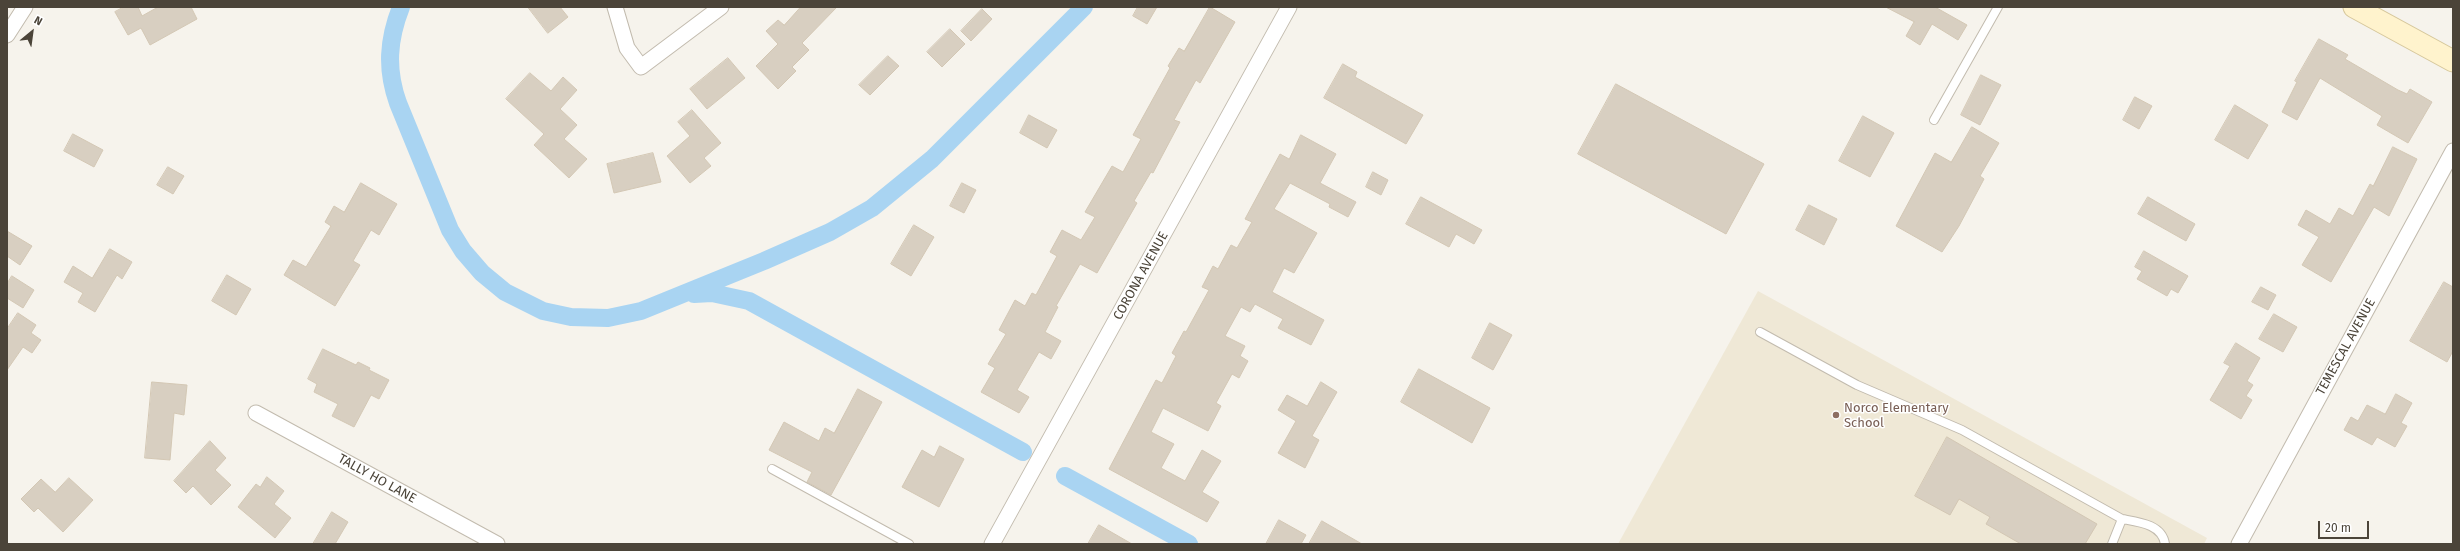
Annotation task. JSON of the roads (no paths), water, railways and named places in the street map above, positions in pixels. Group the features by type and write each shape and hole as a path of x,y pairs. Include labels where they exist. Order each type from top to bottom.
{"street":[{"path":"7,35 25,7"},
{"path":"615,7 627,48 641,67 721,7"},
{"name":"CORONA AVENUE","path":"992,544 1289,7"},
{"path":"2354,7 2453,61"},
{"name":"TEMESCAL AVENUE","path":"2239,544 2453,151"},
{"name":"TALLY HO LANE","path":"256,413 497,544"}],"lane":[{"path":"1934,120 1998,7"},
{"path":"1760,332 1857,385 1962,430 2122,519 2151,526 2158,531 2165,544"},
{"path":"772,469 909,544"},
{"path":"2112,544 2122,519"}],"waterway":[{"path":"401,7 393,31 391,43 390,66 394,90 450,230 463,251 482,273 505,292 543,311 571,317 608,318 641,311 764,261 830,232 872,208 932,159 1084,7"},
{"path":"694,294 712,293 749,301 1023,452"},
{"path":"1065,476 1189,544"}],"place":[{"name":"Norco Elementary School","path":"1836,415"}]}
